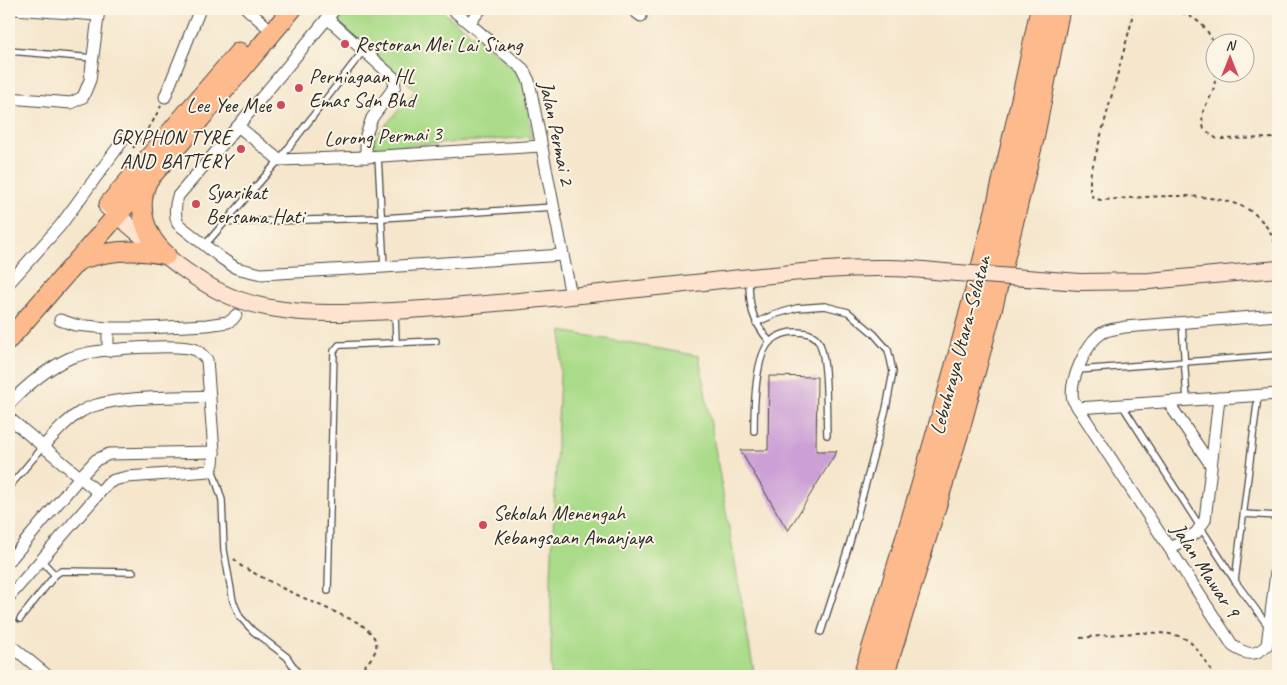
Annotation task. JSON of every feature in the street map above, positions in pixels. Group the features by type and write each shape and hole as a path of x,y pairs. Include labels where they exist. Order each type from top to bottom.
{"highway":[{"name":"Lebuhraya Utara–Selatan","path":"864,676 908,535 989,242 1022,105 1041,9"},
{"name":"Lebuhraya Utara–Selatan","path":"883,676 959,429 992,306 1033,139 1059,9"}],"main road":[{"path":"9,332 76,262 112,211 149,178 268,28 275,9"},
{"path":"9,332 268,28 292,9"},
{"path":"149,178 142,206 145,224 153,242 166,255"},
{"path":"112,211 188,273 208,286 241,301 276,310 310,312 395,311 857,268 888,268 1080,282 1149,282 1278,269"},
{"path":"76,262 114,251 140,250 166,255"}],"street":[{"path":"9,98 71,103 79,100 85,94 90,80 99,12 14,9"},
{"path":"165,97 200,9"},
{"path":"247,9 268,28"},
{"path":"335,9 178,196 175,206 175,216 178,224 236,268 254,273 384,267 563,255"},
{"name":"Jalan Permai 2","path":"452,9 523,69 529,81 571,296"},
{"path":"469,23 481,9"},
{"path":"327,18 393,77 395,86 372,118 366,135 366,157"},
{"path":"238,126 279,160"},
{"path":"9,283 60,226 124,139"},
{"name":"Lorong Permai 3","path":"279,160 366,157 542,146"},
{"path":"60,320 74,325 108,328 146,328 228,322 236,315"},
{"path":"1278,315 1125,327 1103,332 1091,342 1078,370 1071,393 1078,408 1278,394"},
{"path":"108,328 108,351"},
{"path":"9,404 32,380 70,358 88,353 108,351 185,347 197,350 207,360 214,452 211,469 202,472 127,476 107,484 9,597"},
{"path":"43,447 62,425 83,410 104,402 210,396"},
{"path":"1170,548 1196,533 1201,527 1207,510 1219,398"},
{"path":"1168,402 1211,466"},
{"name":"Jalan Mawar 9","path":"1078,408 1233,646 1242,652 1250,654 1261,651 1267,645 1278,557"},
{"path":"9,418 99,493"},
{"path":"9,561 96,460 109,454 214,452"},
{"path":"9,644 48,676"}],"lane":[{"path":"9,51 94,58"},
{"path":"205,246 279,160 363,51"},
{"path":"378,156 384,267"},
{"path":"228,220 232,222 382,218 554,208"},
{"path":"749,278 749,298 752,312 756,323 770,342"},
{"path":"756,323 773,315 797,308 825,306 848,312 874,334 888,350 890,358 892,372 886,409 850,542 821,632"},
{"path":"395,311 396,342"},
{"path":"1182,322 1187,400"},
{"path":"754,431 755,396 759,368 770,342 785,333 797,332 810,334 819,341 825,375 827,434"},
{"path":"328,591 334,351 339,345 436,341"},
{"path":"1078,370 1278,355"},
{"path":"1236,581 1258,396"},
{"path":"1122,405 1236,581 1270,629"},
{"path":"9,487 43,447"},
{"path":"211,469 222,500 224,550 233,601 240,618 253,631 287,657 300,676"},
{"path":"1244,514 1278,516"},
{"path":"41,560 55,575"},
{"path":"20,619 55,575 62,571 133,572"}],"path":[{"path":"1133,9 1131,24 1090,176 1090,191 1093,198 1101,200 1190,195 1223,199 1241,206 1260,218 1274,239 1278,250"},
{"path":"1166,9 1184,12 1198,21 1209,32"},
{"path":"1214,82 1212,92 1204,108 1202,120 1204,128 1217,139 1278,138"},
{"path":"224,550 237,563 247,569 305,599 360,623 369,630 377,640 378,646 375,654 355,676"},
{"path":"1080,638 1145,632 1176,635 1190,641 1215,676"}],"green space":[{"path":"350,9 439,9 522,73 532,137 378,148 371,142 416,90 338,23"},
{"path":"562,331 699,356 754,672 735,676 551,676 551,576"}],"building":[{"path":"769,376 817,377 816,451 837,451 788,531 740,450 768,450"}],"place":[{"name":"Restoran Mei Lai Siang","path":"345,44"},
{"name":"Perniagaan HL Emas Sdn Bhd","path":"299,88"},
{"name":"Lee Yee Mee","path":"281,105"},
{"name":"GRYPHON TYRE AND BATTERY","path":"241,149"},
{"name":"Syarikat Bersama Hati","path":"196,204"},
{"name":"Sekolah Menengah Kebangsaan Amanjaya","path":"483,525"}]}
